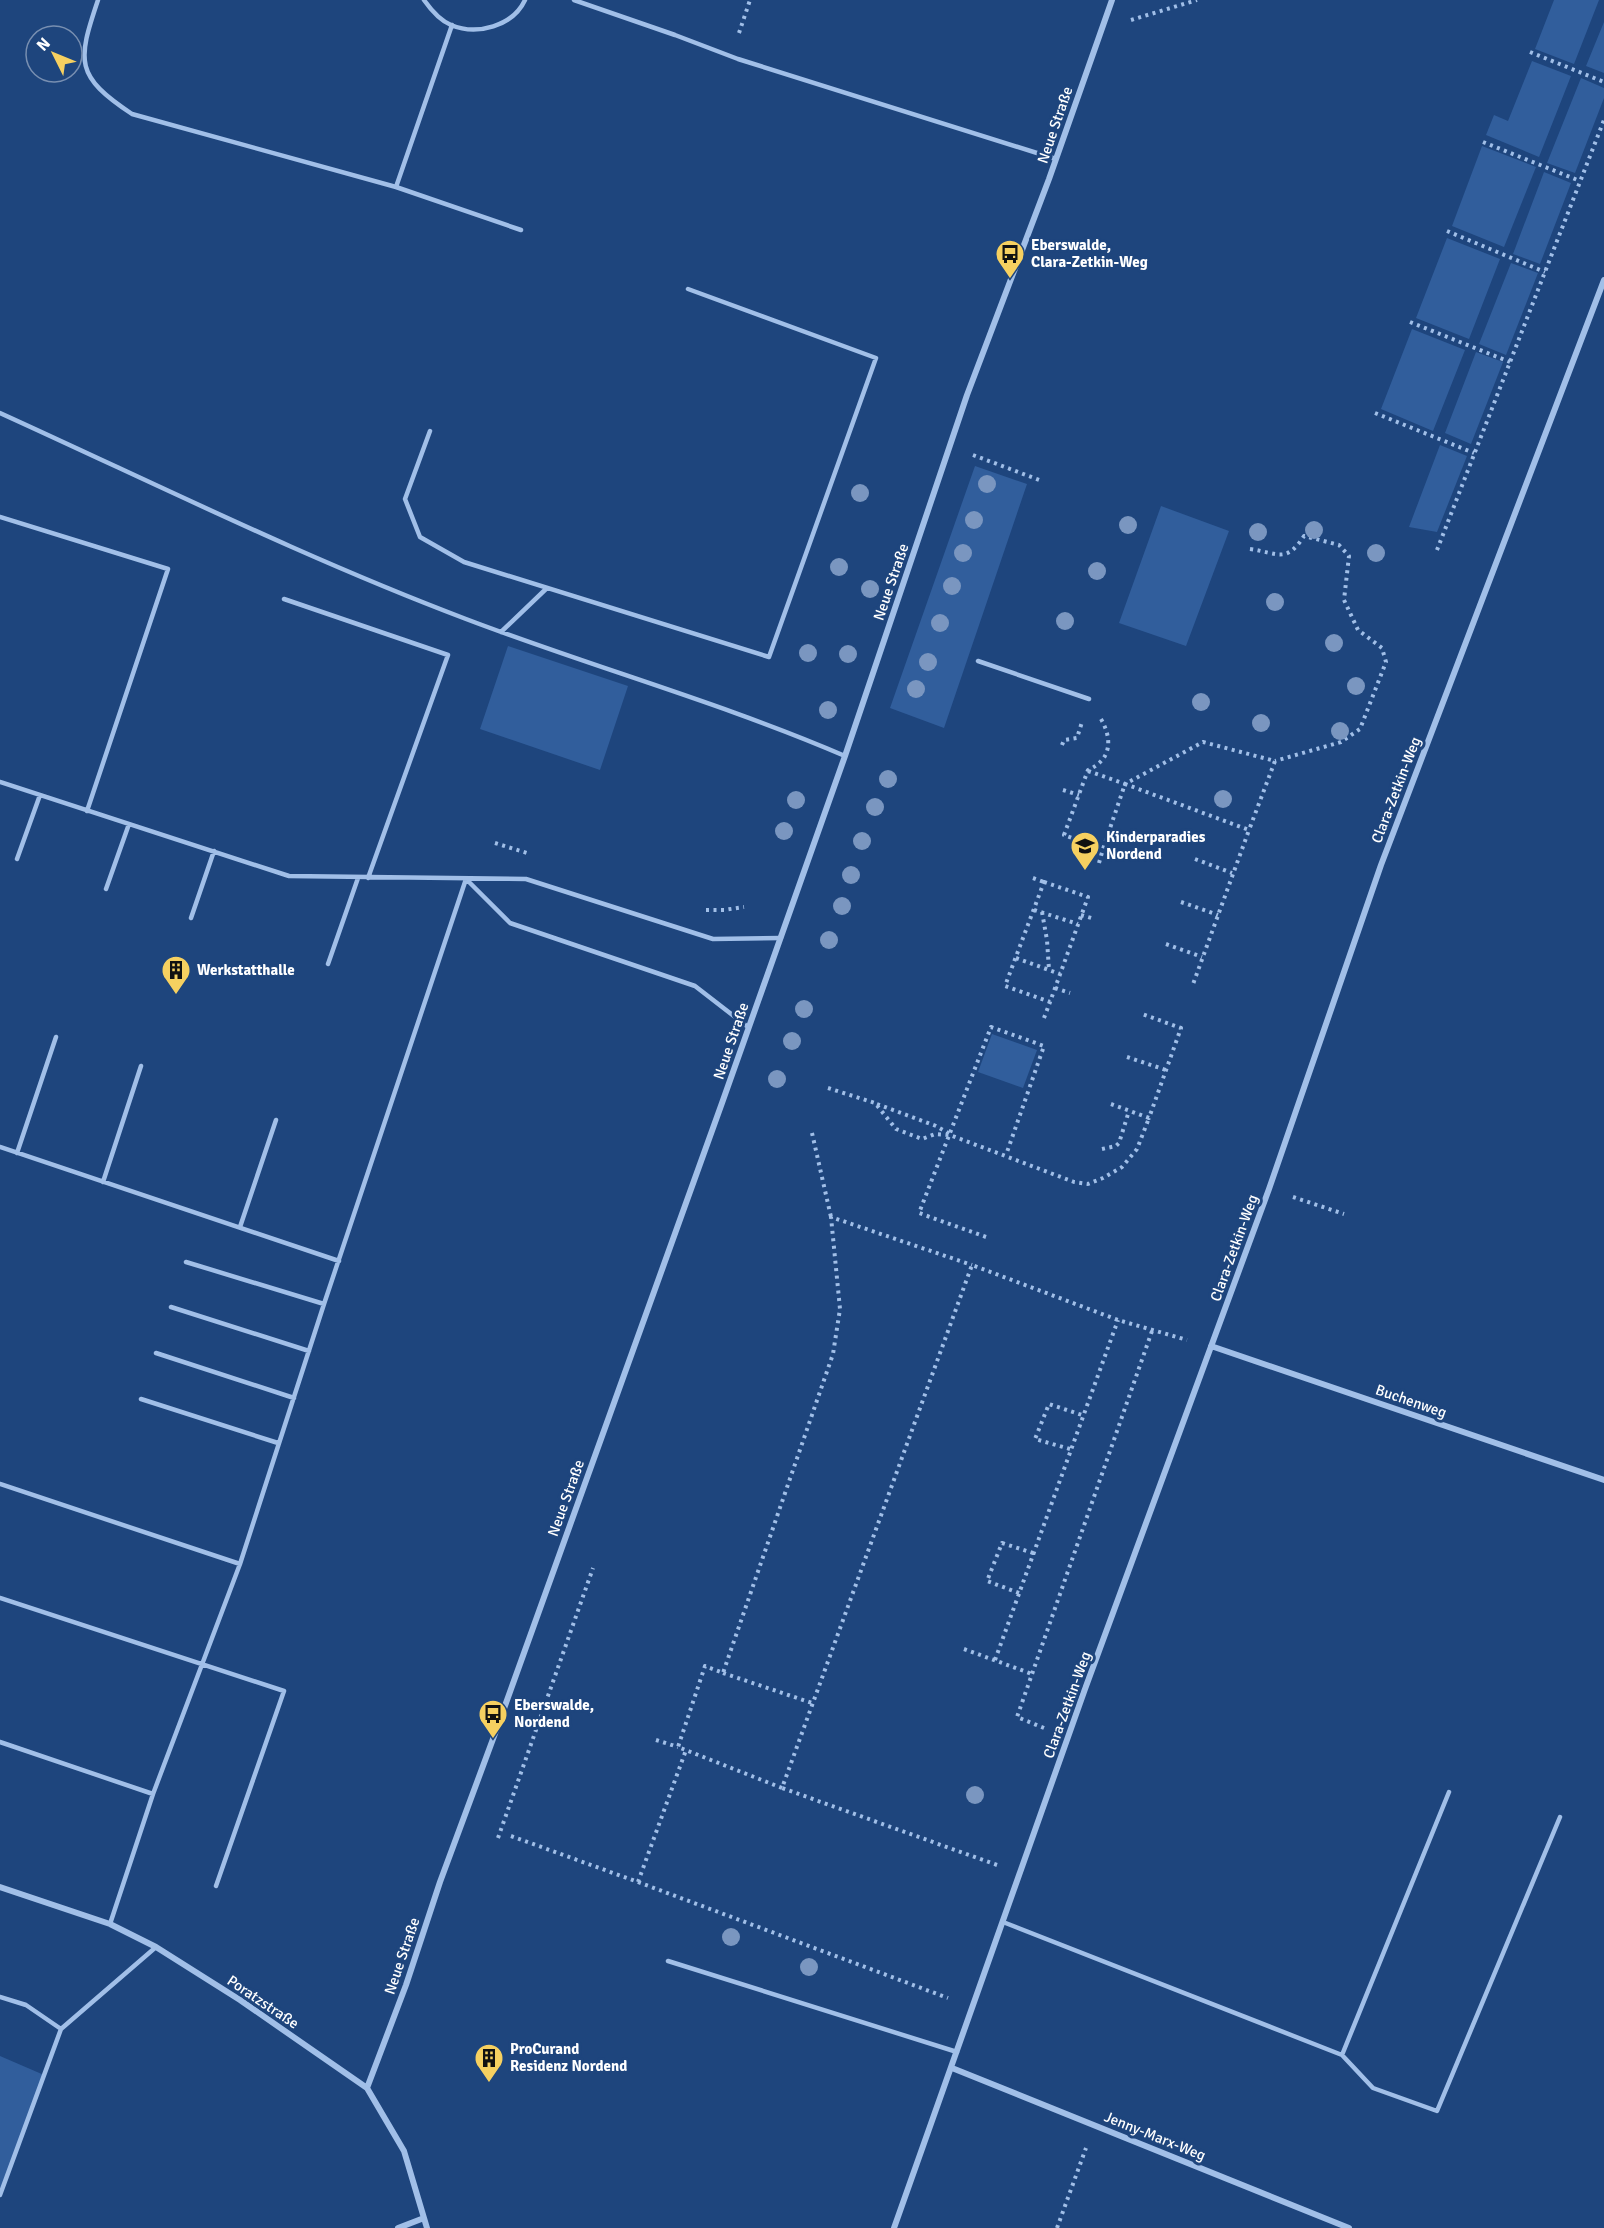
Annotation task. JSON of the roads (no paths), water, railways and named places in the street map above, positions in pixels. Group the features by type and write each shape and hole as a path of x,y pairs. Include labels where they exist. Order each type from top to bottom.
{"street":[{"name":"Neue Straße","path":"368,2088 406,1985 440,1882 781,938 967,395 1056,159 1112,0"},
{"name":"Clara-Zetkin-Weg","path":"894,2228 1019,1873 1269,1189 1381,865 1604,280"},
{"name":"Buchenweg","path":"1211,1346 1604,1480"},
{"name":"Poratzstraße","path":"0,1887 110,1924 156,1947 240,2000 368,2088 404,2151 427,2228"},
{"name":"Jenny-Marx-Weg","path":"952,2068 1349,2228"},
{"path":"398,2228 424,2218"}],"lane":[{"path":"98,0 86,37 84,57 90,78 106,97 132,114 396,188 520,230"},
{"path":"424,0 435,14 452,25 471,30 491,28 509,19 525,0"},
{"path":"574,0 730,57 1056,159"},
{"path":"396,188 452,25"},
{"path":"430,431 405,499 420,537 464,561 769,657 876,358 688,289"},
{"path":"0,413 340,568 501,632 785,730 845,756"},
{"path":"0,517 168,569 87,811"},
{"path":"501,632 547,588"},
{"path":"284,599 448,655 368,878"},
{"path":"978,661 1089,699"},
{"path":"0,782 289,876 526,879 713,939 781,938"},
{"path":"17,859 40,795"},
{"path":"106,889 129,824"},
{"path":"191,918 214,851"},
{"path":"328,964 358,878"},
{"path":"466,879 510,923 695,986 748,1027"},
{"path":"110,1924 153,1794 240,1564 278,1443 466,879"},
{"path":"17,1153 56,1037"},
{"path":"103,1182 141,1066"},
{"path":"240,1227 276,1120"},
{"path":"0,1147 339,1261"},
{"path":"186,1262 324,1304"},
{"path":"171,1307 309,1351"},
{"path":"156,1353 294,1398"},
{"path":"141,1399 278,1443"},
{"path":"0,1484 240,1564"},
{"path":"0,1598 284,1691 216,1886"},
{"path":"0,1742 153,1794"},
{"path":"1342,2055 1449,1792"},
{"path":"1003,1922 1342,2055 1373,2088 1437,2110 1560,1817"},
{"path":"0,2194 61,2030 156,1947"},
{"path":"668,1961 957,2052"},
{"path":"0,1996 26,2005 61,2030"}],"place":[{"name":"Eberswalde, Clara-Zetkin-Weg","path":"1010,280"},
{"name":"Kinderparadies Nordend","path":"1085,872"},
{"name":"Werkstatthalle","path":"176,996"},
{"name":"Eberswalde, Nordend","path":"493,1740"},
{"name":"ProCurand Residenz Nordend","path":"489,2084"}]}
